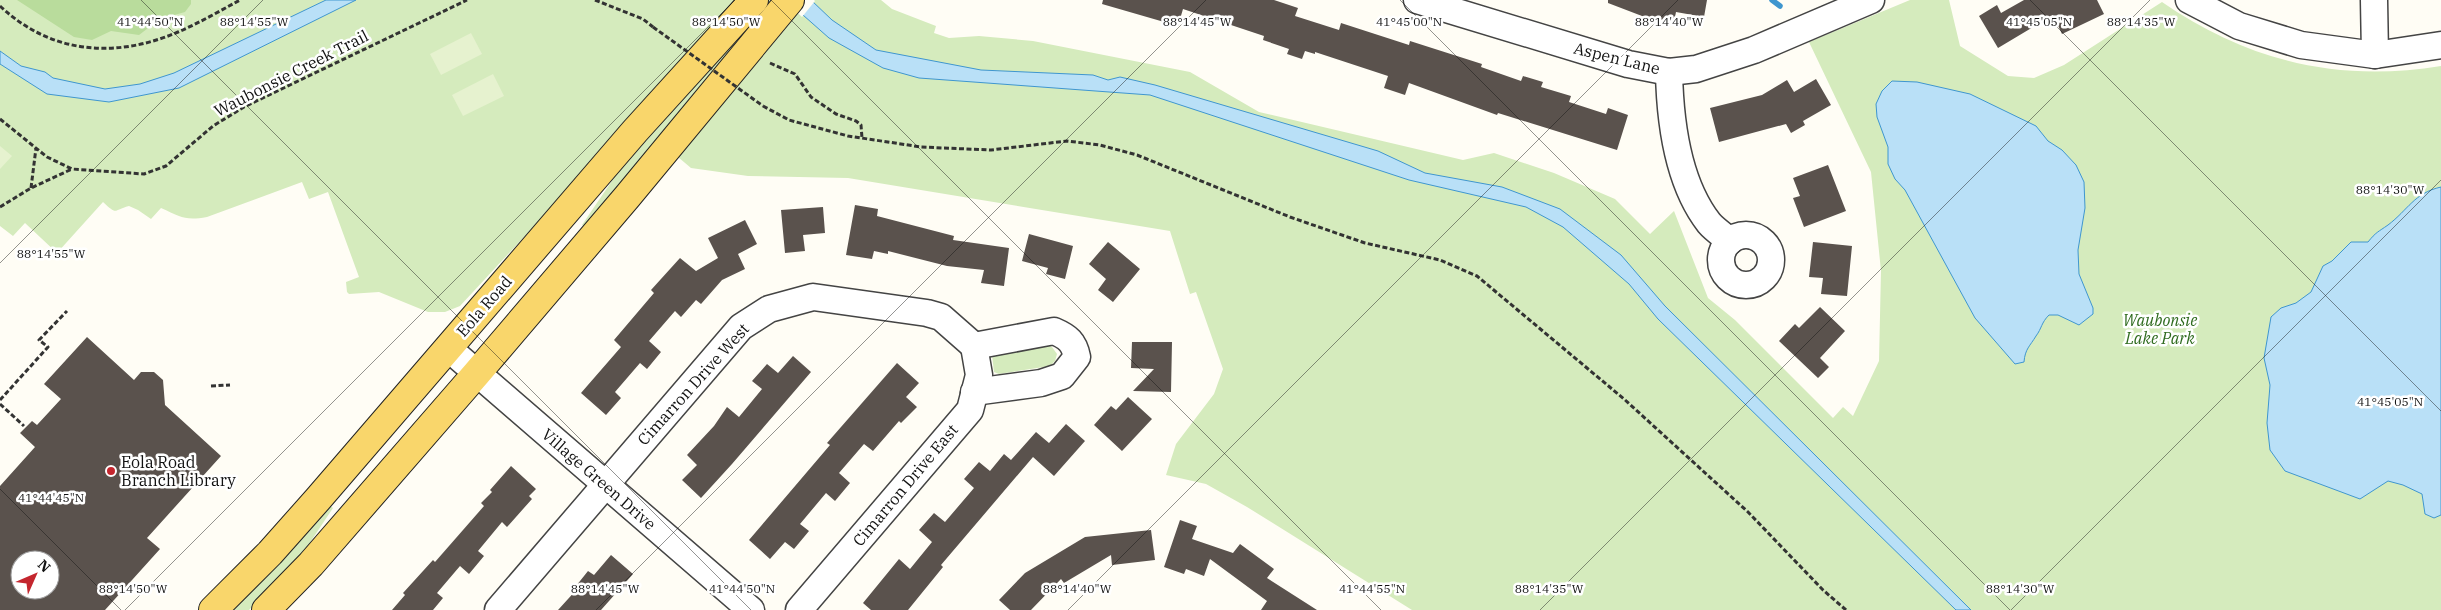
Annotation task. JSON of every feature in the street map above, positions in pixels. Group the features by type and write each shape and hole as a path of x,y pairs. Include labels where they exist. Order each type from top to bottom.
{"main road":[{"path":"266,610 311,564 477,373 627,197 790,0"},
{"name":"Eola Road","path":"213,610 270,553 312,506 635,131 752,2"}],"street":[{"name":"Aspen Lane","path":"1417,0 1628,64 1669,72 1696,69 1754,50 1871,0"},
{"path":"2189,0 2239,26 2275,39 2321,49 2375,55 2441,45"},
{"path":"2374,0 2375,55"},
{"path":"1669,72 1672,128 1688,181 1702,213 1711,225 1730,241"},
{"name":"Cimarron Drive West","path":"498,610 741,327 753,317 780,304 813,297 927,313 941,317 974,346"},
{"path":"974,346 1054,331 1066,336 1074,346 1077,357 1062,376 1042,383 974,392"},
{"name":"Cimarron Drive East","path":"799,610 970,410 979,375 974,346"},
{"name":"Village Green Drive","path":"448,348 751,610"}],"path":[{"path":"0,6 13,18 60,43 102,50 129,47 178,32 240,0"},
{"name":"Waubonsie Creek Trail","path":"72,169 144,174 166,166 213,126 244,107 467,0"},
{"path":"595,0 643,19 763,106 790,120 862,138 921,147 991,150 1067,141 1100,145 1137,155 1300,220 1365,243 1440,260 1478,276 1624,399 1748,512 1823,590 1846,610"},
{"path":"770,63 795,74 811,96 836,114 856,121 860,125 862,138"},
{"path":"0,119 59,164 72,169"},
{"path":"31,188 36,148"},
{"path":"0,207 31,188 72,169"},
{"path":"24,426 0,402 48,347 39,340 67,311"},
{"path":"211,386 230,385"}],"green space":[{"name":"Waubonsie Lake Park","path":"0,0 881,0 892,9 936,26 934,33 949,38 979,36 1033,41 1190,72 1259,112 1463,160 1494,153 1554,173 1615,199 1650,234 1674,211 1708,298 1735,320 1833,418 1843,407 1853,416 1879,361 1881,271 1871,172 1809,42 1910,0 1949,0 1960,46 2008,76 2034,78 2064,65 2162,2 2194,22 2227,39 2261,53 2295,62 2330,69 2366,71 2403,71 2441,66 2441,610 1412,610 1247,507 1206,484 1166,475 1176,444 1214,394 1223,369 1196,292 1190,294 1170,231 848,178 748,176 691,168 659,141 586,228 582,225 624,163 649,132 630,116 572,185 460,306 445,312 428,312 379,292 349,294 346,282 359,277 328,192 309,199 302,182 207,217 193,219 161,208 151,219 129,206 116,211 103,202 57,253 25,223 13,236 0,226"},
{"path":"17,0 191,0 191,4 185,12 160,19 139,35 111,31 92,40 74,37"},
{"path":"471,33 482,54 441,75 430,54"},
{"path":"493,74 504,96 463,116 452,95"},
{"path":"0,146 12,156 0,169"},
{"path":"1047,344 1057,354 1055,361 1050,366 999,374 994,372 992,355"},
{"path":"329,505 333,508 305,550 249,610 228,610"}],"water":[{"path":"326,0 356,0 179,88 109,102 47,94 0,64 0,51 21,66 45,72 53,78 105,89 140,84 174,73"},
{"path":"786,0 811,0 832,20 876,50 981,70 1093,75 1108,80 1120,77 1155,85 1378,151 1425,173 1502,187 1560,209 1621,255 1665,306 1971,610 1956,610 1658,319 1629,284 1563,227 1526,207 1409,180 1150,95 919,78 883,68 829,38"},
{"path":"1892,81 1917,82 1970,94 2036,126 2048,141 2062,150 2076,165 2084,182 2085,208 2078,250 2079,274 2093,308 2093,314 2079,325 2058,315 2049,315 2028,348 2024,362 2015,364 1975,318 1905,190 1895,179 1888,164 1888,147 1877,117 1876,104 1882,91"},
{"path":"2441,187 2441,515 2434,518 2425,514 2422,494 2403,485 2388,481 2360,499 2285,471 2270,450 2267,423 2270,385 2264,358 2271,317 2281,308 2296,303 2311,292 2323,266 2332,261 2351,242 2368,242 2424,193"}],"pier":[{"path":"784,0 814,0 815,1 802,17"}],"building":[{"path":"1103,0 1274,0 1298,8 1295,16 1339,30 1341,23 1409,45 1410,41 1482,64 1481,67 1521,81 1523,76 1543,82 1541,87 1571,96 1569,102 1606,114 1608,108 1628,115 1617,150 1498,113 1497,115 1409,83 1405,95 1384,88 1388,76 1315,52 1315,54 1305,51 1302,59 1287,54 1289,49 1263,40 1264,36 1183,9 1178,26 1102,4"},
{"path":"1608,0 1707,0 1704,17 1676,12 1674,22 1642,16 1608,3"},
{"path":"2024,0 2097,0 2104,14 2062,34 2053,15 1998,48 1979,16 1997,5 2001,13"},
{"path":"1816,79 1831,105 1803,121 1805,125 1791,133 1786,124 1719,142 1710,108 1762,95 1787,80 1794,92"},
{"path":"1828,165 1846,211 1804,227 1793,198 1800,196 1793,178"},
{"path":"855,205 878,209 877,216 954,236 953,240 1009,248 1004,286 981,283 984,270 947,266 888,251 888,254 874,251 872,259 846,255"},
{"path":"823,207 825,233 803,235 805,251 785,253 781,210"},
{"path":"745,220 757,244 738,254 745,269 722,280 701,304 696,300 681,317 675,311 649,341 661,352 647,369 640,363 615,392 621,398 606,415 581,393 621,347 614,340 654,293 651,290 680,258 696,271 718,258 708,238"},
{"path":"1029,234 1073,246 1065,279 1046,274 1048,268 1022,261"},
{"path":"1108,242 1140,269 1113,302 1098,290 1106,279 1089,264"},
{"path":"1813,242 1852,246 1847,296 1821,294 1823,278 1809,277"},
{"path":"1820,307 1845,331 1820,358 1829,367 1818,378 1779,341 1795,324 1799,328"},
{"name":"Eola Road Branch Library","path":"87,337 134,380 141,372 154,372 163,380 165,405 221,456 147,538 160,549 105,610 0,610 0,486 35,447 20,433 32,421 37,425 61,399 44,384"},
{"path":"1132,342 1172,342 1171,392 1133,391 1154,369 1131,368"},
{"path":"793,356 811,372 701,498 682,480 697,465 687,455 714,426 727,407 739,417 762,389 752,381 767,364 778,373"},
{"path":"897,363 919,383 906,397 917,407 901,423 899,421 873,451 864,444 839,473 850,483 835,501 826,493 800,524 809,531 794,549 785,542 770,559 749,540 830,445 827,443"},
{"path":"1128,397 1152,419 1122,451 1094,425 1111,406 1116,410"},
{"path":"1066,424 1085,441 1054,476 1033,457 941,565 943,567 908,610 871,610 863,603 899,559 910,569 932,542 919,530 934,513 945,522 974,488 964,479 979,462 990,471 1004,454 1011,460 1036,432 1049,443"},
{"path":"511,466 536,489 529,496 532,499 507,527 502,522 478,551 484,556 469,574 460,566 437,593 443,598 433,610 392,610 405,595 403,593 433,560 435,562 484,506 481,503 492,492 490,490"},
{"path":"1180,520 1197,526 1192,539 1233,553 1240,544 1274,569 1267,578 1317,610 1261,610 1267,601 1210,559 1204,576 1186,569 1184,574 1164,567"},
{"path":"1151,530 1155,560 1112,565 1111,555 1064,583 1061,579 1031,610 1010,610 999,600 1025,573 1085,537"},
{"path":"611,555 633,574 601,610 558,610 578,588 576,586 588,571 594,575"}],"waterway":[{"path":"1772,0 1780,6"}],"place":[{"name":"Eola Road Branch Library","path":"111,471"}]}
